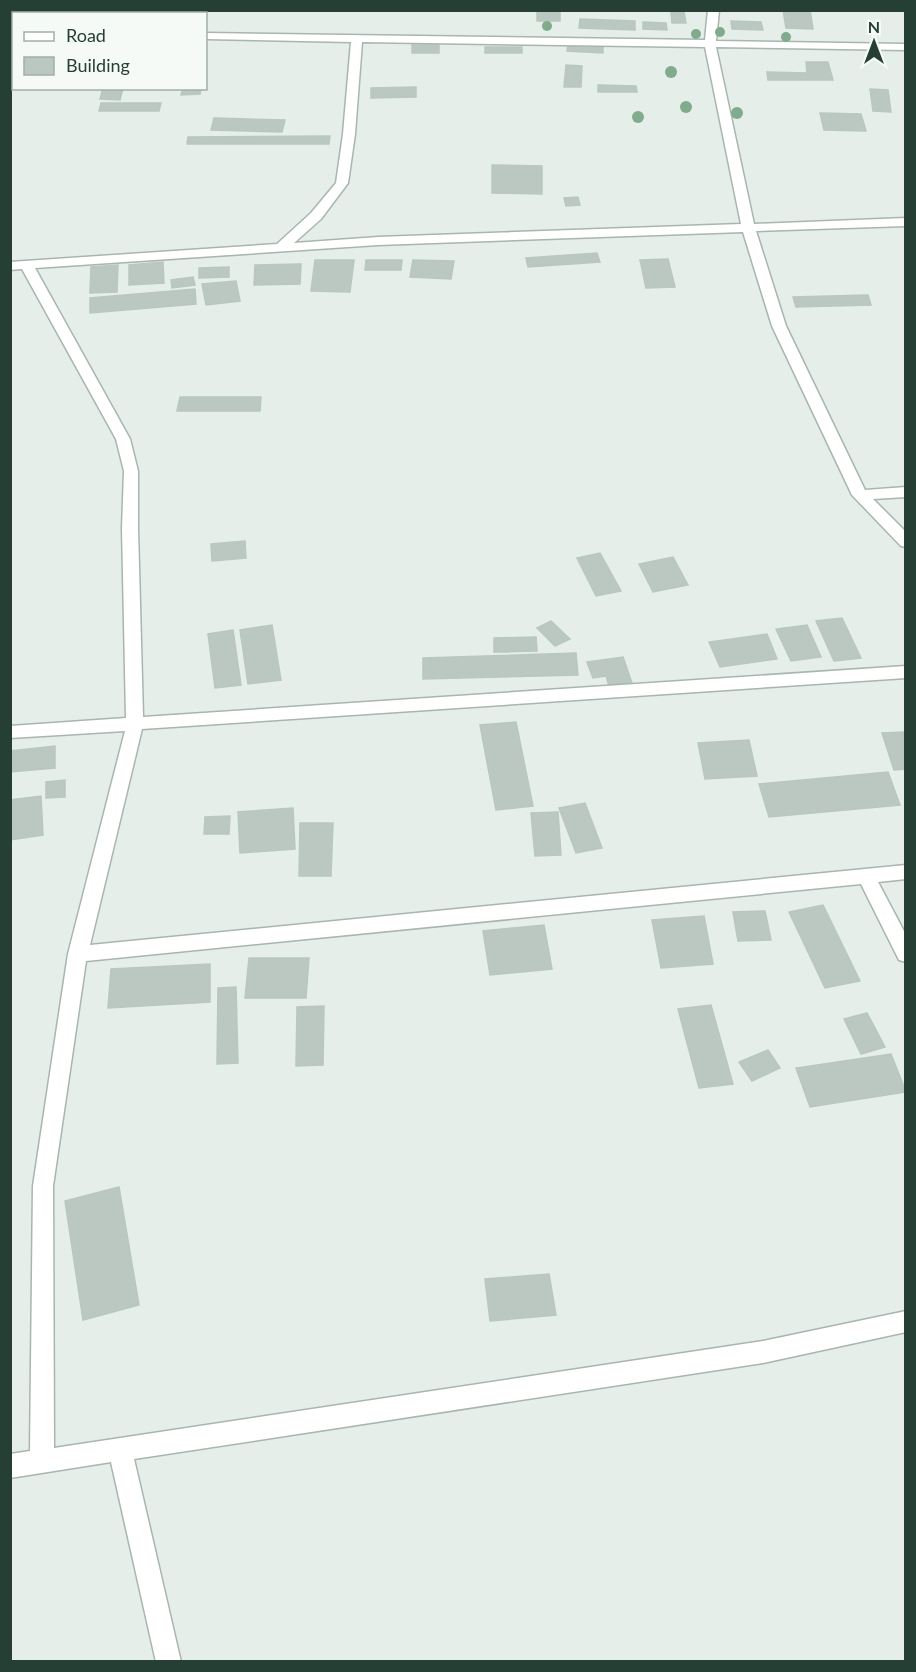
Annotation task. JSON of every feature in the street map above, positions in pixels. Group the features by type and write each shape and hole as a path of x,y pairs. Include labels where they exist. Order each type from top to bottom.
{"street":[{"path":"714,10 710,45 748,227 779,326 860,495 906,542"},
{"path":"207,36 906,47"},
{"path":"279,249 316,216 342,183 349,134 357,38"},
{"path":"42,1461 43,1186 78,954 135,724 130,528 131,471 123,439 19,266 378,241 906,222"},
{"path":"860,495 906,492"},
{"path":"10,732 906,672"},
{"path":"78,954 906,872"},
{"path":"866,876 906,954"},
{"path":"10,1466 763,1352 906,1321"},
{"path":"120,1450 169,1662"}],"building":[{"path":"537,10 560,10 560,21 537,21"},
{"path":"783,10 810,10 813,29 786,28"},
{"path":"671,12 684,12 686,23 672,23"},
{"path":"580,19 635,21 635,30 579,28"},
{"path":"731,21 761,22 763,30 732,29"},
{"path":"643,22 666,23 667,30 643,29"},
{"path":"412,45 439,45 439,53 412,53"},
{"path":"568,45 603,47 603,53 567,51"},
{"path":"485,47 522,47 522,53 485,53"},
{"path":"806,62 828,62 833,80 768,80 767,72 807,73"},
{"path":"566,65 582,66 581,87 564,87"},
{"path":"598,85 636,86 637,92 598,92"},
{"path":"416,87 416,97 371,98 371,88"},
{"path":"870,89 888,90 891,112 873,111"},
{"path":"102,90 122,90 120,100 100,99"},
{"path":"182,90 201,90 200,94 181,95"},
{"path":"101,103 161,103 159,111 99,111"},
{"path":"820,113 861,114 866,131 824,130"},
{"path":"214,118 285,120 282,132 211,130"},
{"path":"330,136 329,144 187,144 188,137"},
{"path":"492,165 542,166 542,194 492,193"},
{"path":"578,197 580,205 566,206 564,198"},
{"path":"597,253 600,262 528,267 526,258"},
{"path":"668,259 675,287 646,288 640,260"},
{"path":"315,260 354,260 350,292 311,291"},
{"path":"366,260 402,260 401,270 365,270"},
{"path":"413,260 454,261 451,279 410,277"},
{"path":"163,262 164,283 129,285 129,265"},
{"path":"301,264 300,284 254,285 255,265"},
{"path":"118,265 117,292 90,293 91,267"},
{"path":"229,267 229,277 199,278 199,268"},
{"path":"193,277 195,285 172,288 171,280"},
{"path":"236,281 240,301 206,305 202,284"},
{"path":"195,289 196,304 90,313 90,298"},
{"path":"868,295 871,305 796,307 793,297"},
{"path":"180,397 261,397 260,411 177,411"},
{"path":"245,541 246,558 212,561 211,544"},
{"path":"600,553 621,591 596,596 577,558"},
{"path":"673,557 688,585 653,592 639,564"},
{"path":"842,618 861,658 834,661 816,621"},
{"path":"551,621 570,639 555,646 537,628"},
{"path":"272,625 281,680 248,684 240,630"},
{"path":"807,625 821,657 791,661 776,629"},
{"path":"233,630 241,685 215,688 208,634"},
{"path":"767,634 777,659 720,667 709,642"},
{"path":"536,637 537,651 494,652 494,638"},
{"path":"576,653 578,675 423,679 423,658"},
{"path":"623,657 633,686 610,689 606,676 593,678 587,662"},
{"path":"516,722 533,806 496,810 480,725"},
{"path":"906,732 906,769 894,770 882,733"},
{"path":"749,740 757,776 705,779 698,743"},
{"path":"55,746 55,768 10,772 10,751"},
{"path":"888,772 900,805 769,817 759,784"},
{"path":"65,780 65,797 46,798 46,782"},
{"path":"41,796 43,835 10,840 10,800"},
{"path":"585,803 602,848 576,853 559,808"},
{"path":"293,808 295,849 240,853 238,812"},
{"path":"558,812 561,855 535,856 531,813"},
{"path":"230,816 229,834 204,834 205,817"},
{"path":"300,823 333,823 331,876 299,876"},
{"path":"823,905 860,981 825,988 789,912"},
{"path":"765,911 771,940 738,941 733,912"},
{"path":"704,916 713,964 661,968 652,920"},
{"path":"544,925 552,969 490,975 483,931"},
{"path":"249,958 309,958 306,998 245,998"},
{"path":"210,964 210,1002 108,1008 111,969"},
{"path":"236,987 238,1063 217,1064 218,988"},
{"path":"711,1005 733,1084 699,1088 678,1009"},
{"path":"324,1006 323,1065 296,1066 297,1007"},
{"path":"867,1013 885,1047 861,1054 844,1019"},
{"path":"768,1050 780,1068 752,1081 739,1062"},
{"path":"891,1054 906,1092 810,1107 796,1068"},
{"path":"119,1187 139,1305 83,1320 65,1201"},
{"path":"549,1274 556,1315 490,1321 485,1279"}]}
